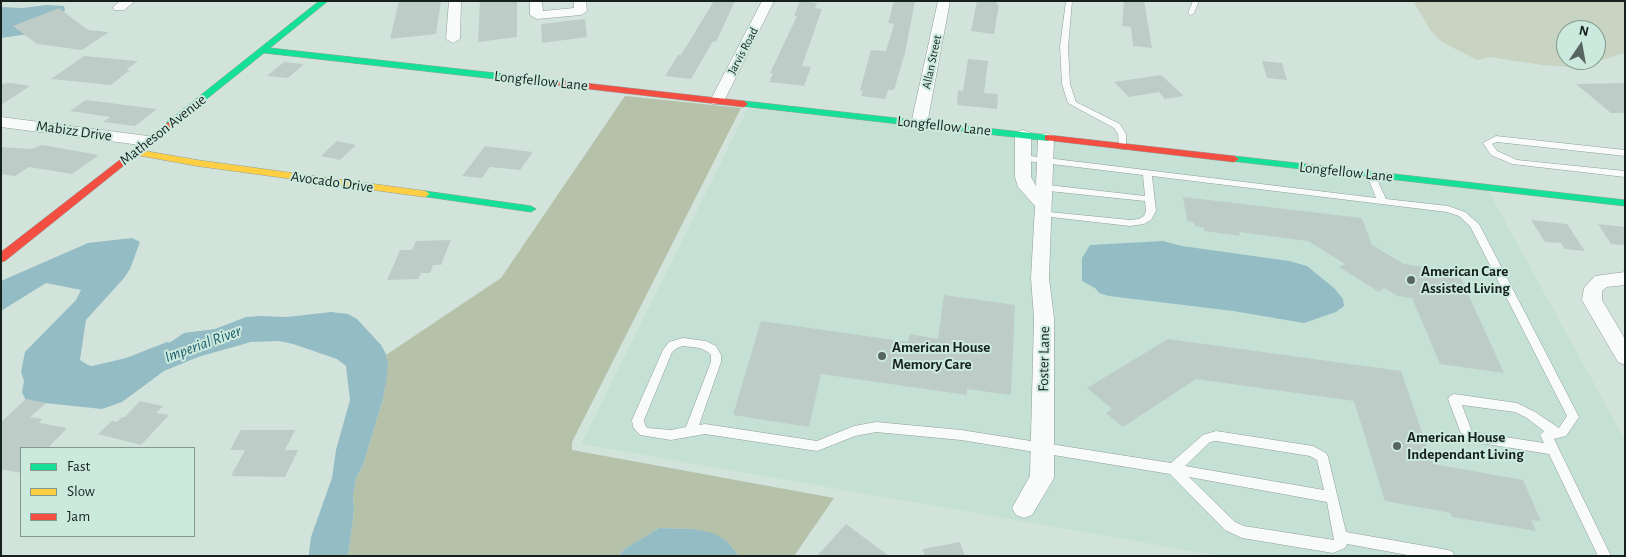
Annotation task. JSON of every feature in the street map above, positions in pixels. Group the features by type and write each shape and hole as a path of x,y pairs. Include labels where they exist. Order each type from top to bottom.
{"street":[{"name":"Matheson Avenue","path":"1,258 324,1"},
{"path":"454,39 455,1"},
{"path":"536,1 537,15 582,10 580,1"},
{"name":"Jarvis Road","path":"717,101 768,1"},
{"name":"Allan Street","path":"919,124 944,1"},
{"name":"Longfellow Lane","path":"263,50 1625,203"},
{"name":"Mabizz Drive","path":"1,122 148,142"},
{"name":"Foster Lane","path":"1023,135 1022,177 1039,198"},
{"name":"Foster Lane","path":"1024,508 1042,478 1044,318 1040,278 1039,198 1045,161 1046,138"},
{"name":"Avocado Drive","path":"134,152 197,163 531,209"},
{"path":"1625,278 1602,281 1593,288 1592,300 1625,357"}],"lane":[{"path":"1069,1 1064,47 1066,84 1072,103 1117,126 1122,134 1123,147"},
{"path":"1191,13 1196,1"},
{"path":"1625,153 1496,139 1487,143 1494,153 1515,162 1625,174"},
{"path":"1022,158 1454,210 1462,214 1474,224 1574,417 1562,432 1546,435 1605,556"},
{"path":"1039,198 1130,223 1142,222 1148,218 1151,211 1147,174"},
{"path":"1371,174 1382,201"},
{"path":"1039,198 1150,200"},
{"path":"691,431 716,362 716,355 712,349 702,344 683,342 673,345 668,350 638,420 639,427 644,432 671,435 705,429 816,446 854,431 876,427 961,435 1332,497"},
{"path":"1554,450 1468,436 1454,399 1517,408 1556,433"},
{"path":"1216,436 1313,451 1322,457 1341,537 1340,544 1333,547 1242,532 1230,526 1173,469 1207,438 1216,436"},
{"path":"1341,537 1448,556"}],"shaded area":[{"path":"1413,1 1625,2 1625,53 1606,59 1606,20 1556,20 1556,66 1490,57 1477,60 1442,42 1431,31"},
{"path":"625,96 741,108 572,442 572,450 834,498 794,556 739,556 727,541 692,529 659,528 626,548 618,556 348,556 356,478 363,465 383,399 388,364 386,355 501,278"},
{"path":"748,108 1488,190 1625,440 1625,556 1220,556 581,444"}],"water":[{"path":"46,5 64,6 65,10 59,19 35,33 1,38 1,7 23,8"},
{"path":"132,238 140,242 130,269 86,320 80,360 88,365 112,372 126,372 184,333 215,329 246,317 260,316 287,317 331,312 348,314 357,319 381,345 386,354 388,364 387,375 383,399 363,465 356,478 348,556 309,556 311,537 332,478 336,450 350,400 346,366 337,359 279,341 251,342 198,357 164,371 122,402 102,409 26,401 22,392 24,381 21,372 25,352 76,300 81,290 46,283 1,311 1,281 88,243"},
{"path":"1163,241 1182,246 1289,261 1307,266 1335,289 1343,299 1344,306 1336,312 1304,323 1233,311 1109,296 1099,293 1095,288 1082,281 1082,258 1090,245"},
{"path":"659,528 692,529 713,533 727,541 739,556 618,556 626,548"}],"building":[{"path":"399,1 441,1 436,34 390,39"},
{"path":"480,1 517,1 517,37 478,42"},
{"path":"714,1 735,1 716,42 713,41 691,79 665,76 678,55 681,55"},
{"path":"800,1 817,3 815,8 822,9 802,66 811,67 804,86 769,82 773,74 770,73 797,16 794,16"},
{"path":"894,1 915,1 905,53 894,90 888,90 885,99 861,96 863,91 860,90 871,50 886,51 894,24 888,23"},
{"path":"977,1 997,1 997,5 999,5 994,34 971,31"},
{"path":"1124,1 1144,1 1152,48 1133,46 1131,27 1122,26"},
{"path":"59,8 88,30 109,32 82,50 37,44 13,26"},
{"path":"585,19 587,37 542,43 541,24"},
{"path":"84,56 138,61 111,85 51,79"},
{"path":"968,59 988,61 984,93 998,94 997,109 957,105 958,90 963,91"},
{"path":"1262,61 1282,63 1287,80 1267,78"},
{"path":"284,62 304,64 288,78 267,76"},
{"path":"1161,75 1184,96 1165,99 1159,92 1129,97 1114,82"},
{"path":"11,83 30,86 1,105 1,84"},
{"path":"1625,83 1625,113 1611,113 1576,84"},
{"path":"86,100 157,109 135,126 103,122 110,117 70,111"},
{"path":"337,141 356,145 340,160 321,156"},
{"path":"42,145 99,155 72,174 29,167 15,176 1,174 1,147 32,149"},
{"path":"485,146 533,152 520,170 490,167 482,178 462,176"},
{"name":"American Care Assisted Living","path":"1183,197 1362,218 1372,245 1404,264 1458,272 1504,373 1440,364 1412,298 1398,296 1384,288 1379,292 1339,267 1345,264 1308,241 1239,232 1240,236 1204,231 1204,228 1195,226 1194,222 1187,221"},
{"path":"1531,220 1567,224 1585,251 1565,249 1561,243 1545,242"},
{"path":"1598,224 1625,227 1625,245 1611,244"},
{"path":"451,240 441,265 433,265 430,273 421,273 418,279 387,280 400,250 412,250 416,241"},
{"name":"American House Memory Care","path":"944,295 1015,305 1011,395 967,389 967,395 821,374 809,427 733,415 761,321 908,342 910,334 938,339"},
{"name":"American House Independant Living","path":"1168,339 1401,371 1433,464 1523,480 1541,521 1531,520 1536,531 1452,517 1451,513 1385,501 1354,401 1196,379 1123,427 1106,413 1112,409 1087,388"},
{"path":"26,399 46,403 30,417 42,419 39,423 67,428 49,447 20,447 20,473 1,469 1,422"},
{"path":"140,401 163,406 156,413 169,415 141,445 98,434 112,421 117,422 122,417 125,417"},
{"path":"241,430 295,430 285,450 298,450 285,477 231,476 245,450 230,450"},
{"path":"846,524 889,556 817,556"},
{"path":"960,542 965,556 924,556 923,549"}],"waterway":[{"name":"Imperial River","path":"83,380 90,381 134,369 167,354"}],"traffic: fast":[{"path":"170,124 324,1"},
{"path":"263,50 540,81"},
{"path":"744,104 1048,138"},
{"path":"1234,159 1625,203"},
{"path":"425,194 531,209"}],"traffic: slow":[{"path":"134,152 197,163 425,194"}],"traffic: jam":[{"path":"540,81 744,104"},
{"path":"1,258 170,124"},
{"path":"1048,138 1234,159"}],"place":[{"name":"American Care Assisted Living","path":"1411,280"},
{"name":"American House Memory Care","path":"882,356"},
{"name":"American House Independant Living","path":"1397,446"}]}
